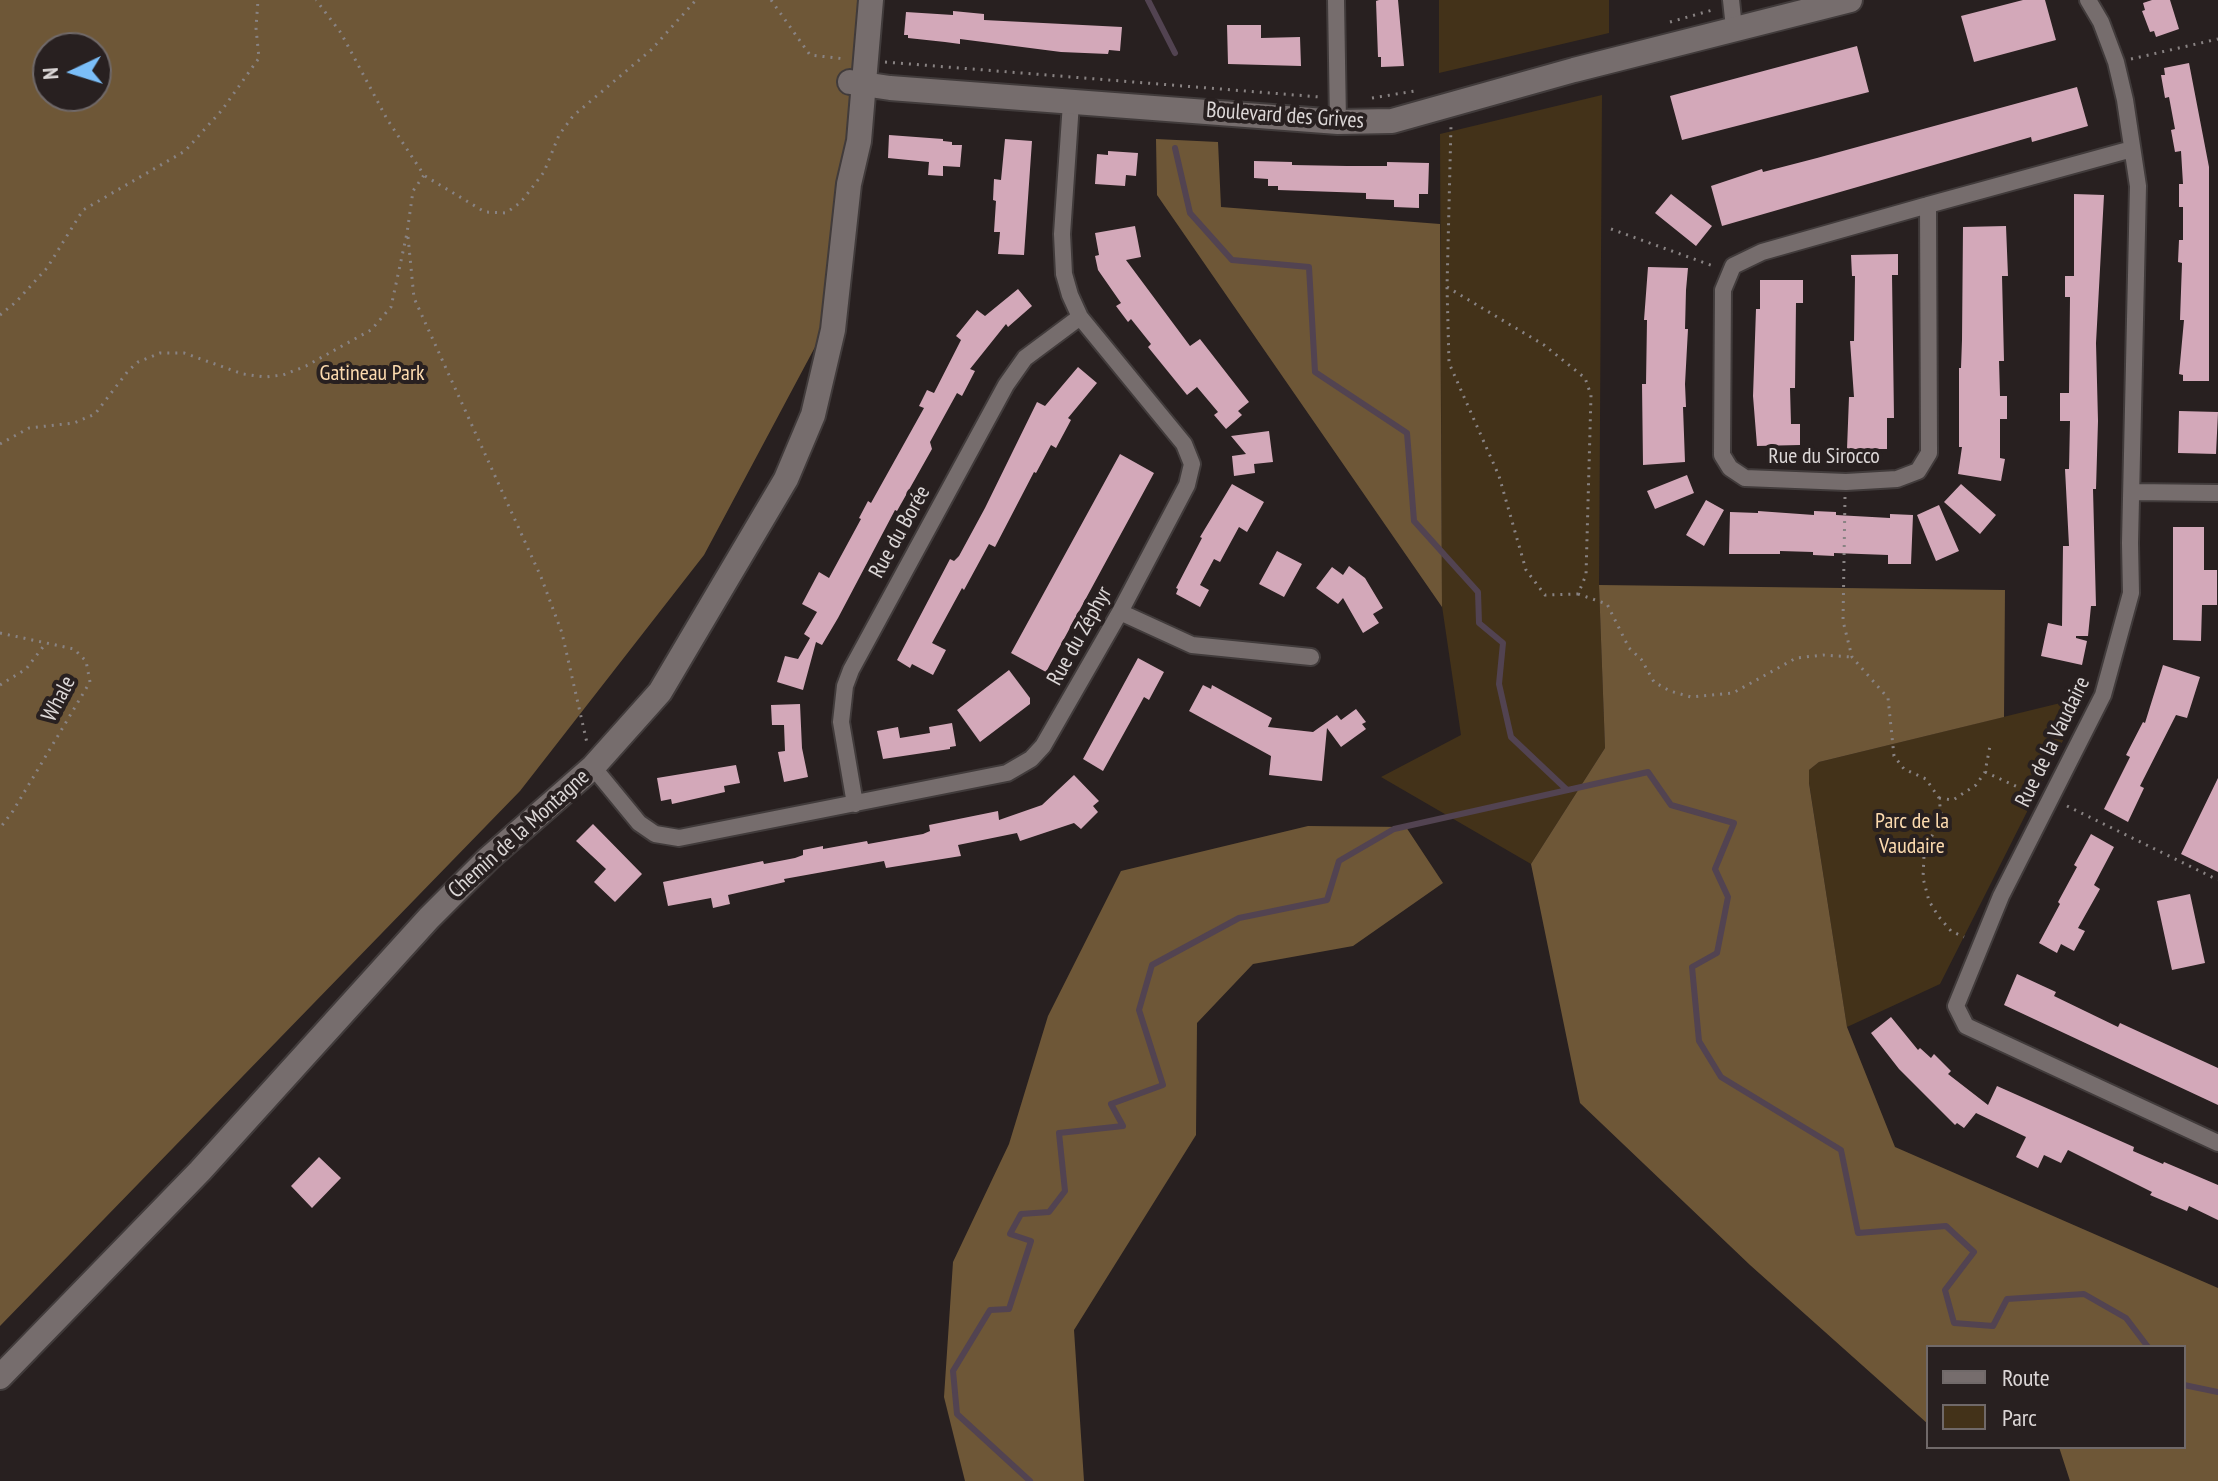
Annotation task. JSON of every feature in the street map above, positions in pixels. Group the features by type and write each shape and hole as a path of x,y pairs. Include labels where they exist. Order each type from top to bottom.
{"street":[{"name":"Chemin de la Montagne","path":"0,1377 200,1171 440,907 488,859 593,767 660,692 797,456 813,415 825,372 839,287 849,184 859,141 858,0"},
{"name":"Chemin de la Montagne","path":"859,72 871,0"},
{"path":"1336,0 1338,110"},
{"name":"Boulevard des Grives","path":"859,72 890,88 1071,103 1338,110 1392,121 1451,105 1732,11 1850,0"},
{"name":"Rue de la Vaudaire","path":"2088,0 2101,22 2116,62 2138,186 2131,593 2103,695 1979,946 1956,1006 1966,1026 2218,1143"},
{"name":"Rue du Zéphyr","path":"593,767 639,823 655,834 679,838 1007,773 1031,759 1043,746 1120,612 1187,485 1192,464 1184,444 1080,317 1070,295 1062,256 1071,103"},
{"path":"1731,272 1733,266 1762,252 2132,149"},
{"name":"Rue du Sirocco","path":"1731,272 1723,290 1722,455 1730,468 1745,478 1846,482 1897,479 1918,471 1929,453 1928,205"},
{"name":"Rue du Borée","path":"855,804 841,722 845,686 851,670 1010,378 1025,358 1080,317"},
{"path":"2132,492 2218,493"},
{"path":"1120,612 1192,645 1311,657"}],"path":[{"path":"0,315 47,268 83,210 185,151 222,110 259,58 256,28 258,0"},
{"path":"316,0 341,33 387,119 424,175 485,212 506,213 521,202 544,172 559,135 573,116 651,50 696,0"},
{"path":"771,0 810,55 859,72 1338,110 1426,88"},
{"path":"1661,25 1732,11"},
{"path":"2116,62 2218,39"},
{"path":"1451,105 1447,287 1449,363 1499,476 1526,570 1545,595 1578,594 1607,604 1629,648 1641,659 1654,682 1691,697 1733,693 1796,658 1823,655 1852,657"},
{"path":"0,444 29,428 74,423 95,414 128,371 138,362 160,353 184,353 243,374 265,377 283,375 306,366 371,330 391,307 413,191 424,175"},
{"path":"1611,229 1731,272"},
{"path":"407,233 414,298 541,577 562,633 593,767"},
{"path":"1447,287 1544,345 1585,378 1591,395 1586,575 1578,594"},
{"path":"1846,482 1843,621 1852,657 1888,698 1894,756 1904,769 1926,779 1939,798 1941,814 1924,855 1923,878 1929,901 1951,931 1979,946"},
{"name":"Whale","path":"0,633 74,649 86,661 90,682 0,828"},
{"path":"0,685 26,669 46,643"},
{"path":"1939,798 1953,800 1976,785 1985,772 1990,746"},
{"path":"1985,772 2068,807 2218,880"}],"green space":[{"name":"Gatineau Park","path":"0,0 876,0 846,289 704,555 520,791 0,1326"},
{"path":"1439,0 1609,0 1609,33 1439,73"},
{"path":"1602,95 1599,585 1605,748 1531,864 1381,777 1461,735 1442,606 1440,134"},
{"path":"1156,139 1218,142 1221,207 1440,224 1442,607 1157,195"},
{"path":"1599,585 2005,590 2004,717 1819,762 1809,770 1847,1027 1895,1147 2218,1288 2218,1481 2070,1481 2060,1449 2186,1449 2186,1345 1926,1345 1926,1422 1750,1265 1580,1103 1531,864 1605,748"},
{"name":"Parc de la Vaudaire","path":"2085,697 1940,984 1847,1027 1809,770 1819,762"},
{"path":"1308,826 1406,827 1443,883 1353,946 1253,964 1197,1023 1196,1135 1074,1330 1084,1481 965,1481 944,1397 953,1262 1009,1144 1048,1016 1121,871"}],"building":[{"path":"1398,0 1404,66 1381,67 1376,1"},
{"path":"2023,0 2045,0 2056,40 1974,62 1961,16"},
{"path":"2170,0 2179,29 2156,37 2154,31 2150,32 2142,11 2145,10 2143,3"},
{"path":"953,11 984,14 984,20 1122,27 1120,51 1109,50 1108,54 1061,52 960,39 960,44 904,35 906,12 953,15"},
{"path":"1227,25 1261,25 1261,38 1300,37 1301,66 1228,64"},
{"path":"1857,46 1869,92 1682,140 1670,96"},
{"path":"2189,63 2209,167 2209,381 2183,381 2183,375 2179,374 2184,320 2180,320 2182,263 2178,262 2179,240 2183,240 2183,207 2179,207 2179,184 2183,184 2181,151 2175,152 2171,130 2175,129 2161,75 2165,75 2164,68"},
{"path":"2077,87 2088,126 2032,142 2031,137 1722,226 1711,186 1762,169 1763,172 1817,158"},
{"path":"889,135 943,139 952,142 952,145 962,145 960,167 943,166 943,176 928,175 929,162 888,158"},
{"path":"1005,139 1032,141 1024,255 998,254 1000,232 994,232 994,179 1001,180"},
{"path":"1108,151 1138,153 1136,176 1126,175 1125,186 1095,184 1097,154 1108,155"},
{"path":"1254,161 1347,166 1387,166 1387,162 1429,163 1428,194 1419,194 1419,208 1394,207 1394,200 1366,199 1366,193 1278,190 1278,186 1268,186 1268,179 1254,178"},
{"path":"1671,194 1712,226 1696,246 1655,213"},
{"path":"2074,194 2104,195 2096,343 2096,489 2093,489 2096,606 2091,606 2088,636 2076,636 2087,641 2082,665 2041,656 2048,623 2062,626 2063,546 2069,546 2065,469 2069,469 2070,421 2060,421 2060,393 2069,393 2070,297 2065,297 2065,276 2074,276"},
{"path":"1135,226 1141,257 1126,260 1190,346 1200,339 1249,402 1238,411 1242,415 1226,429 1214,415 1218,412 1197,387 1187,395 1148,347 1151,344 1116,306 1121,303 1098,270 1095,233"},
{"path":"2006,226 2008,276 2002,276 2004,361 1999,361 2000,396 2007,396 2007,419 2000,419 2000,458 2005,459 2001,481 1958,474 1962,447 1959,447 1959,368 1963,227"},
{"path":"1898,254 1898,275 1892,275 1894,418 1887,418 1887,449 1847,449 1849,397 1854,397 1850,341 1854,341 1855,276 1852,276 1851,255"},
{"path":"1648,267 1688,268 1686,407 1683,407 1685,462 1643,465 1642,384 1646,384 1647,320 1644,320"},
{"path":"1760,280 1803,280 1803,303 1796,303 1795,388 1790,388 1791,424 1800,424 1800,445 1757,446 1753,396"},
{"path":"1018,289 1032,306 1008,327 1006,324 970,369 975,371 962,396 957,393 930,442 932,449 895,510 838,618 822,645 816,642 803,690 777,682 785,656 798,659 810,638 804,634 817,612 802,604 819,572 829,578 868,501 871,503 924,408 919,406 927,390 934,393 961,340 956,336 977,310 985,316"},
{"path":"1078,367 1097,383 1068,418 1071,420 1056,448 1051,445 1034,472 995,547 989,544 964,590 962,588 932,643 946,650 933,675 912,664 910,668 897,660 950,559 954,561 959,556 1037,402 1045,406"},
{"path":"2179,411 2218,412 2216,454 2178,453"},
{"path":"1269,431 1273,462 1254,464 1255,473 1234,476 1232,456 1246,454 1231,436"},
{"path":"1120,454 1154,473 1046,672 1011,653"},
{"path":"1687,475 1694,493 1655,509 1647,491"},
{"path":"1232,484 1264,502 1247,532 1239,527 1220,562 1214,559 1200,585 1209,590 1200,607 1176,594 1176,588 1200,537"},
{"path":"1961,484 1996,515 1980,534 1944,502"},
{"path":"1706,500 1724,510 1704,546 1686,535"},
{"path":"1939,505 1959,551 1936,561 1917,515"},
{"path":"1814,511 1836,512 1836,515 1890,518 1890,514 1913,515 1911,564 1888,564 1888,555 1834,553 1834,556 1780,551 1780,554 1729,554 1730,512 1814,515"},
{"path":"2173,527 2204,527 2204,570 2217,570 2217,605 2202,605 2201,641 2173,640"},
{"path":"1277,551 1302,564 1284,597 1259,584"},
{"path":"1349,566 1365,578 1383,608 1373,614 1379,623 1363,633 1343,598 1338,604 1316,588 1332,567 1343,575"},
{"path":"1138,658 1164,672 1149,700 1144,697 1103,771 1083,759"},
{"path":"2163,665 2200,677 2187,718 2176,715 2140,786 2144,788 2128,822 2104,809 2130,757 2126,755 2145,723"},
{"path":"1009,670 1030,698 1030,704 980,742 957,710"},
{"path":"1203,685 1211,689 1212,685 1272,718 1268,727 1313,732 1337,715 1341,720 1356,709 1366,722 1362,724 1366,729 1341,747 1327,728 1322,781 1269,775 1271,756 1189,711"},
{"path":"800,704 802,748 808,777 784,782 778,752 785,751 784,725 772,725 771,705"},
{"path":"952,723 956,746 883,759 877,731 898,727 900,738 930,733 929,727"},
{"path":"736,765 740,783 724,786 725,792 672,804 671,799 661,801 657,778"},
{"path":"1074,775 1099,801 1093,806 1098,812 1081,829 1074,823 1020,841 1017,833 958,845 961,856 886,868 884,861 784,879 785,882 728,895 730,904 713,908 711,898 668,906 663,882 763,861 764,864 795,858 803,855 803,850 823,846 823,849 867,841 868,844 923,834 930,831 929,825 998,811 999,820 1042,805"},
{"path":"2218,778 2218,872 2181,854"},
{"path":"593,824 642,874 615,902 594,882 606,869 576,841"},
{"path":"2091,834 2114,847 2094,885 2100,889 2078,928 2085,931 2074,951 2061,944 2057,953 2039,943"},
{"path":"2190,894 2205,963 2172,970 2157,901"},
{"path":"2017,974 2118,1027 2120,1023 2218,1068 2218,1105 2004,1005"},
{"path":"1891,1017 1918,1050 1920,1048 1931,1058 1934,1054 1951,1071 1948,1074 1988,1105 1997,1086 2134,1147 2133,1151 2218,1185 2218,1220 2189,1206 2187,1211 2150,1195 2152,1192 2068,1150 2061,1163 2044,1155 2038,1168 2016,1157 2026,1137 1976,1113 1964,1128 1957,1123 1955,1125 1899,1069 1871,1033"},
{"path":"319,1157 341,1178 312,1208 291,1186"}],"waterway":[{"path":"1148,0 1175,53"},
{"path":"1175,148 1190,213 1232,260 1309,267 1315,372 1407,433 1414,521 1478,592 1479,623 1503,643 1499,684 1511,737 1566,789"},
{"path":"1030,1481 957,1414 953,1371 990,1310 1009,1309 1031,1241 1010,1234 1021,1214 1049,1212 1065,1191 1059,1133 1123,1126 1111,1104 1163,1085 1139,1010 1152,965 1239,918 1327,900 1339,861 1394,829 1648,772 1671,805 1734,823 1715,869 1728,897 1717,953 1692,967 1699,1041 1721,1077 1841,1150 1858,1233 1946,1226 1974,1252 1945,1290 1954,1323 1993,1326 2007,1299 2084,1294 2126,1318 2146,1345"},
{"path":"2186,1385 2218,1392"}]}
